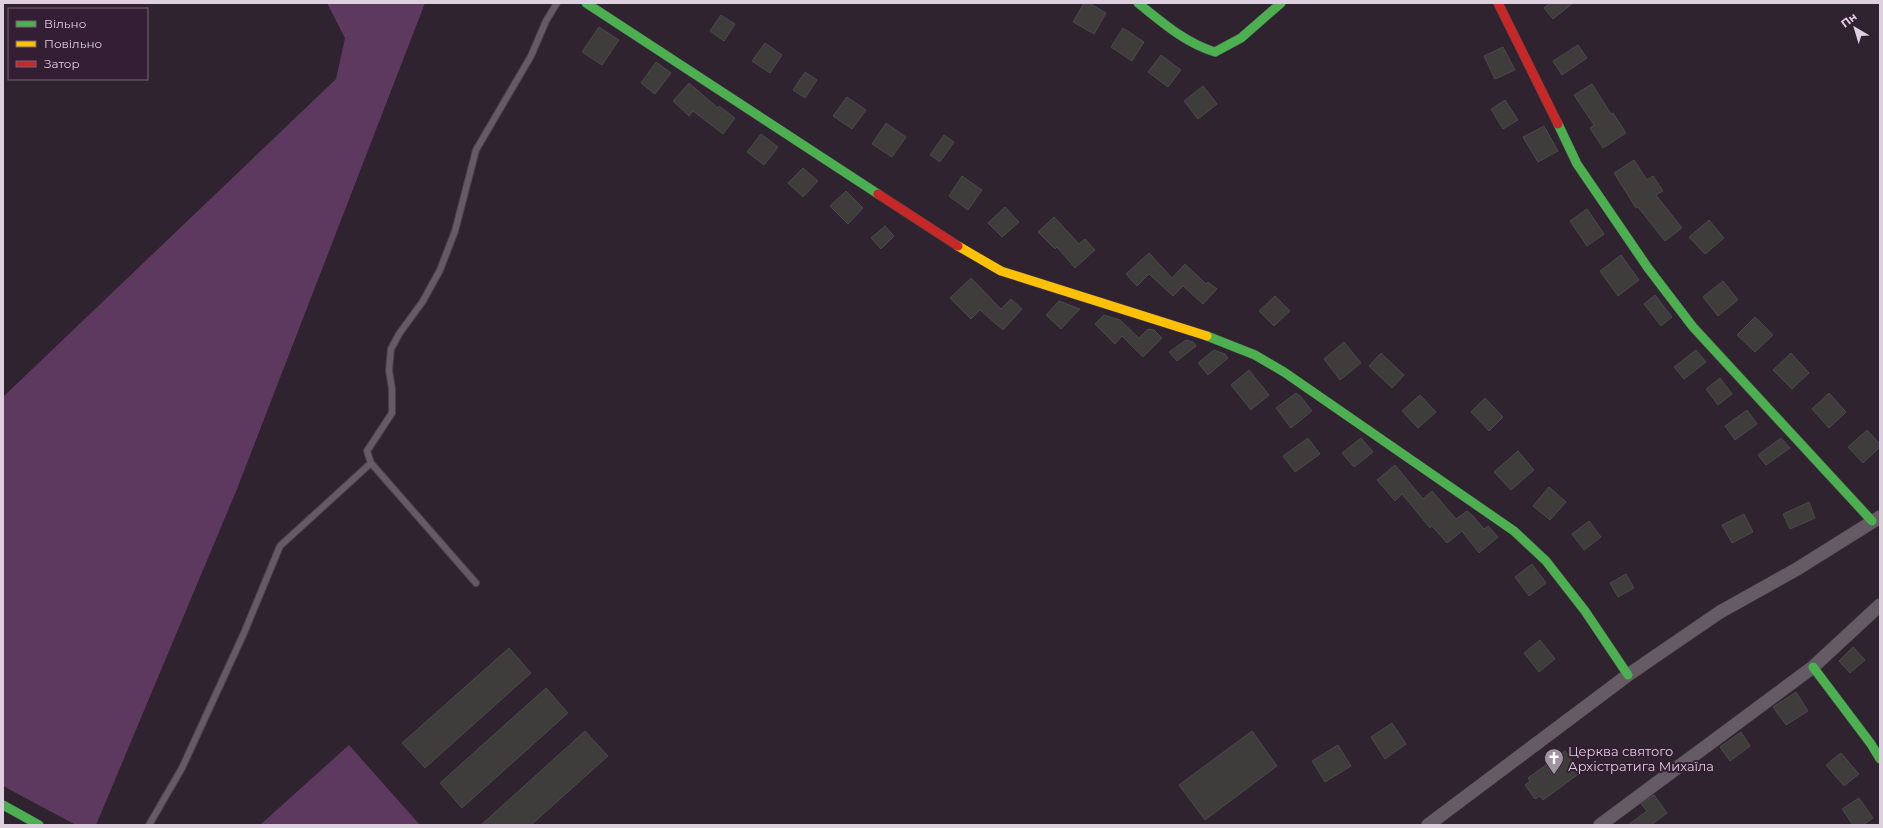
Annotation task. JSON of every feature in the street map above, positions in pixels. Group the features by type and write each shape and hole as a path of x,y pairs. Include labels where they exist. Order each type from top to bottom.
{"street":[{"path":"586,3 947,239 1001,271 1092,301 1194,331 1255,355 1284,372 1514,531 1546,561 1585,611 1628,675"},
{"path":"1138,3 1202,50 1215,52 1226,48 1240,38 1281,3"},
{"path":"1428,825 1628,675 1720,612 1797,569 1876,519 1693,327 1648,268 1577,164 1498,3"},
{"path":"1600,825 1813,667 1880,604"},
{"path":"1813,667 1871,744 1880,759"},
{"path":"3,806 39,825"}],"lane":[{"path":"476,583 371,463 368,451 392,413 392,389 389,370 391,349 399,334 423,301 440,270 455,231 476,150 531,56 546,21 557,3"},
{"path":"149,825 182,768 244,633 280,546 371,463"}],"shaded area":[{"path":"327,3 425,3 237,489 96,825 76,825 3,786 3,397 336,79 345,38"},
{"path":"349,745 420,825 260,825"}],"building":[{"path":"1084,3 1089,3 1106,13 1094,34 1073,22"},
{"path":"1550,3 1573,3 1553,19 1544,8"},
{"path":"721,15 735,24 724,41 710,31"},
{"path":"599,27 619,40 602,65 582,52"},
{"path":"1123,28 1144,42 1132,61 1111,47"},
{"path":"765,43 782,55 770,73 752,61"},
{"path":"1578,45 1587,58 1562,75 1553,61"},
{"path":"1503,47 1515,70 1495,79 1484,56"},
{"path":"1161,55 1181,70 1168,87 1148,72"},
{"path":"656,62 671,73 655,94 641,83"},
{"path":"805,72 817,80 805,98 793,90"},
{"path":"689,83 718,108 719,106 735,118 723,134 693,111 689,116 673,101"},
{"path":"1592,84 1611,114 1613,113 1626,133 1603,148 1590,128 1594,125 1574,95"},
{"path":"1203,86 1217,104 1198,119 1184,101"},
{"path":"847,97 866,110 852,129 833,116"},
{"path":"1505,100 1518,120 1503,129 1491,109"},
{"path":"886,123 906,137 892,157 872,144"},
{"path":"1544,126 1558,151 1538,162 1523,137"},
{"path":"761,134 778,147 764,165 747,152"},
{"path":"944,135 954,142 940,162 930,155"},
{"path":"1634,160 1647,180 1653,176 1663,191 1656,195 1682,228 1665,241 1638,207 1636,208 1614,173"},
{"path":"803,168 818,181 803,197 788,183"},
{"path":"962,176 982,190 968,210 949,196"},
{"path":"846,191 863,208 848,224 830,206"},
{"path":"1005,207 1019,222 1002,237 988,223"},
{"path":"1587,209 1604,234 1587,246 1570,221"},
{"path":"1054,217 1079,244 1085,239 1095,250 1075,268 1057,247 1055,249 1038,232"},
{"path":"1709,220 1724,238 1705,254 1689,237"},
{"path":"885,226 894,236 881,249 871,238"},
{"path":"1149,253 1172,278 1185,264 1206,284 1208,282 1217,289 1203,304 1183,286 1173,296 1149,274 1137,286 1126,274"},
{"path":"1621,255 1639,280 1618,296 1600,271"},
{"path":"971,278 1001,309 1011,299 1022,309 1003,330 980,310 971,319 950,298"},
{"path":"1723,281 1738,300 1718,316 1703,297"},
{"path":"1655,295 1672,317 1661,326 1644,304"},
{"path":"1275,296 1290,311 1274,326 1259,311"},
{"path":"1059,301 1080,309 1061,329 1046,315"},
{"path":"1104,315 1120,320 1139,338 1148,329 1154,330 1162,338 1143,357 1122,336 1115,344 1095,324"},
{"path":"1755,317 1773,335 1755,352 1737,335"},
{"path":"1186,340 1193,342 1196,346 1177,361 1169,352"},
{"path":"1344,342 1361,363 1340,380 1324,359"},
{"path":"1214,350 1225,354 1228,358 1208,375 1198,363"},
{"path":"1696,350 1706,362 1684,379 1674,367"},
{"path":"1381,353 1404,375 1392,388 1369,366"},
{"path":"1791,353 1809,373 1792,389 1773,370"},
{"path":"1249,370 1269,395 1251,410 1231,385"},
{"path":"1720,378 1732,394 1718,405 1706,389"},
{"path":"1296,393 1312,411 1291,428 1276,408"},
{"path":"1829,393 1846,412 1829,428 1812,409"},
{"path":"1420,395 1436,412 1418,428 1402,411"},
{"path":"1485,398 1503,417 1489,431 1471,412"},
{"path":"1747,410 1757,424 1735,440 1725,426"},
{"path":"1867,430 1880,444 1880,447 1863,463 1848,447"},
{"path":"1308,438 1320,454 1295,472 1283,456"},
{"path":"1361,438 1373,452 1354,467 1342,453"},
{"path":"1781,438 1790,448 1766,465 1758,455"},
{"path":"1518,451 1534,470 1511,490 1494,472"},
{"path":"1395,465 1423,499 1432,491 1456,519 1467,511 1484,529 1488,526 1498,537 1479,553 1462,531 1447,543 1432,526 1430,528 1402,494 1395,501 1377,480"},
{"path":"1549,487 1566,502 1550,520 1533,506"},
{"path":"1809,502 1815,518 1790,529 1783,514"},
{"path":"1744,514 1753,532 1732,543 1722,525"},
{"path":"1589,521 1601,537 1584,550 1572,534"},
{"path":"1532,564 1546,583 1529,596 1515,577"},
{"path":"1626,574 1634,588 1618,597 1610,583"},
{"path":"1540,640 1555,659 1539,672 1524,653"},
{"path":"1853,647 1865,660 1850,673 1839,661"},
{"path":"509,648 531,673 425,768 402,743"},
{"path":"546,688 568,713 462,808 440,783"},
{"path":"1796,692 1808,711 1786,725 1773,707"},
{"path":"1392,723 1406,744 1385,759 1371,737"},
{"path":"585,731 608,756 531,825 481,825"},
{"path":"1252,731 1277,766 1205,820 1179,785"},
{"path":"1741,732 1750,746 1730,761 1720,747"},
{"path":"1338,745 1351,766 1325,782 1312,761"},
{"name":"Церква святого Архістратига Михаїла","path":"1565,751 1580,773 1543,800 1540,796 1535,799 1525,785 1530,781 1528,778"},
{"path":"1841,753 1859,774 1844,786 1826,765"},
{"path":"1654,795 1667,813 1651,825 1628,825 1647,811 1641,804"},
{"path":"1859,798 1873,818 1863,825 1853,825 1842,809"}],"traffic: fast":[{"path":"586,3 878,194"},
{"path":"1138,3 1184,38 1215,52 1241,38 1281,3"},
{"path":"1558,124 1577,164 1648,268 1693,327 1872,521"},
{"path":"1207,336 1255,355 1284,372 1514,531 1546,561 1585,611 1628,675"},
{"path":"1813,667 1871,744 1880,759"},
{"path":"3,805 39,825"}],"traffic: slow":[{"path":"958,246 1001,271 1207,336"}],"traffic: jam":[{"path":"1498,3 1558,124"},
{"path":"878,194 958,246"}],"place":[{"name":"Церква святого Архістратига Михаїла","path":"1554,775"}]}
